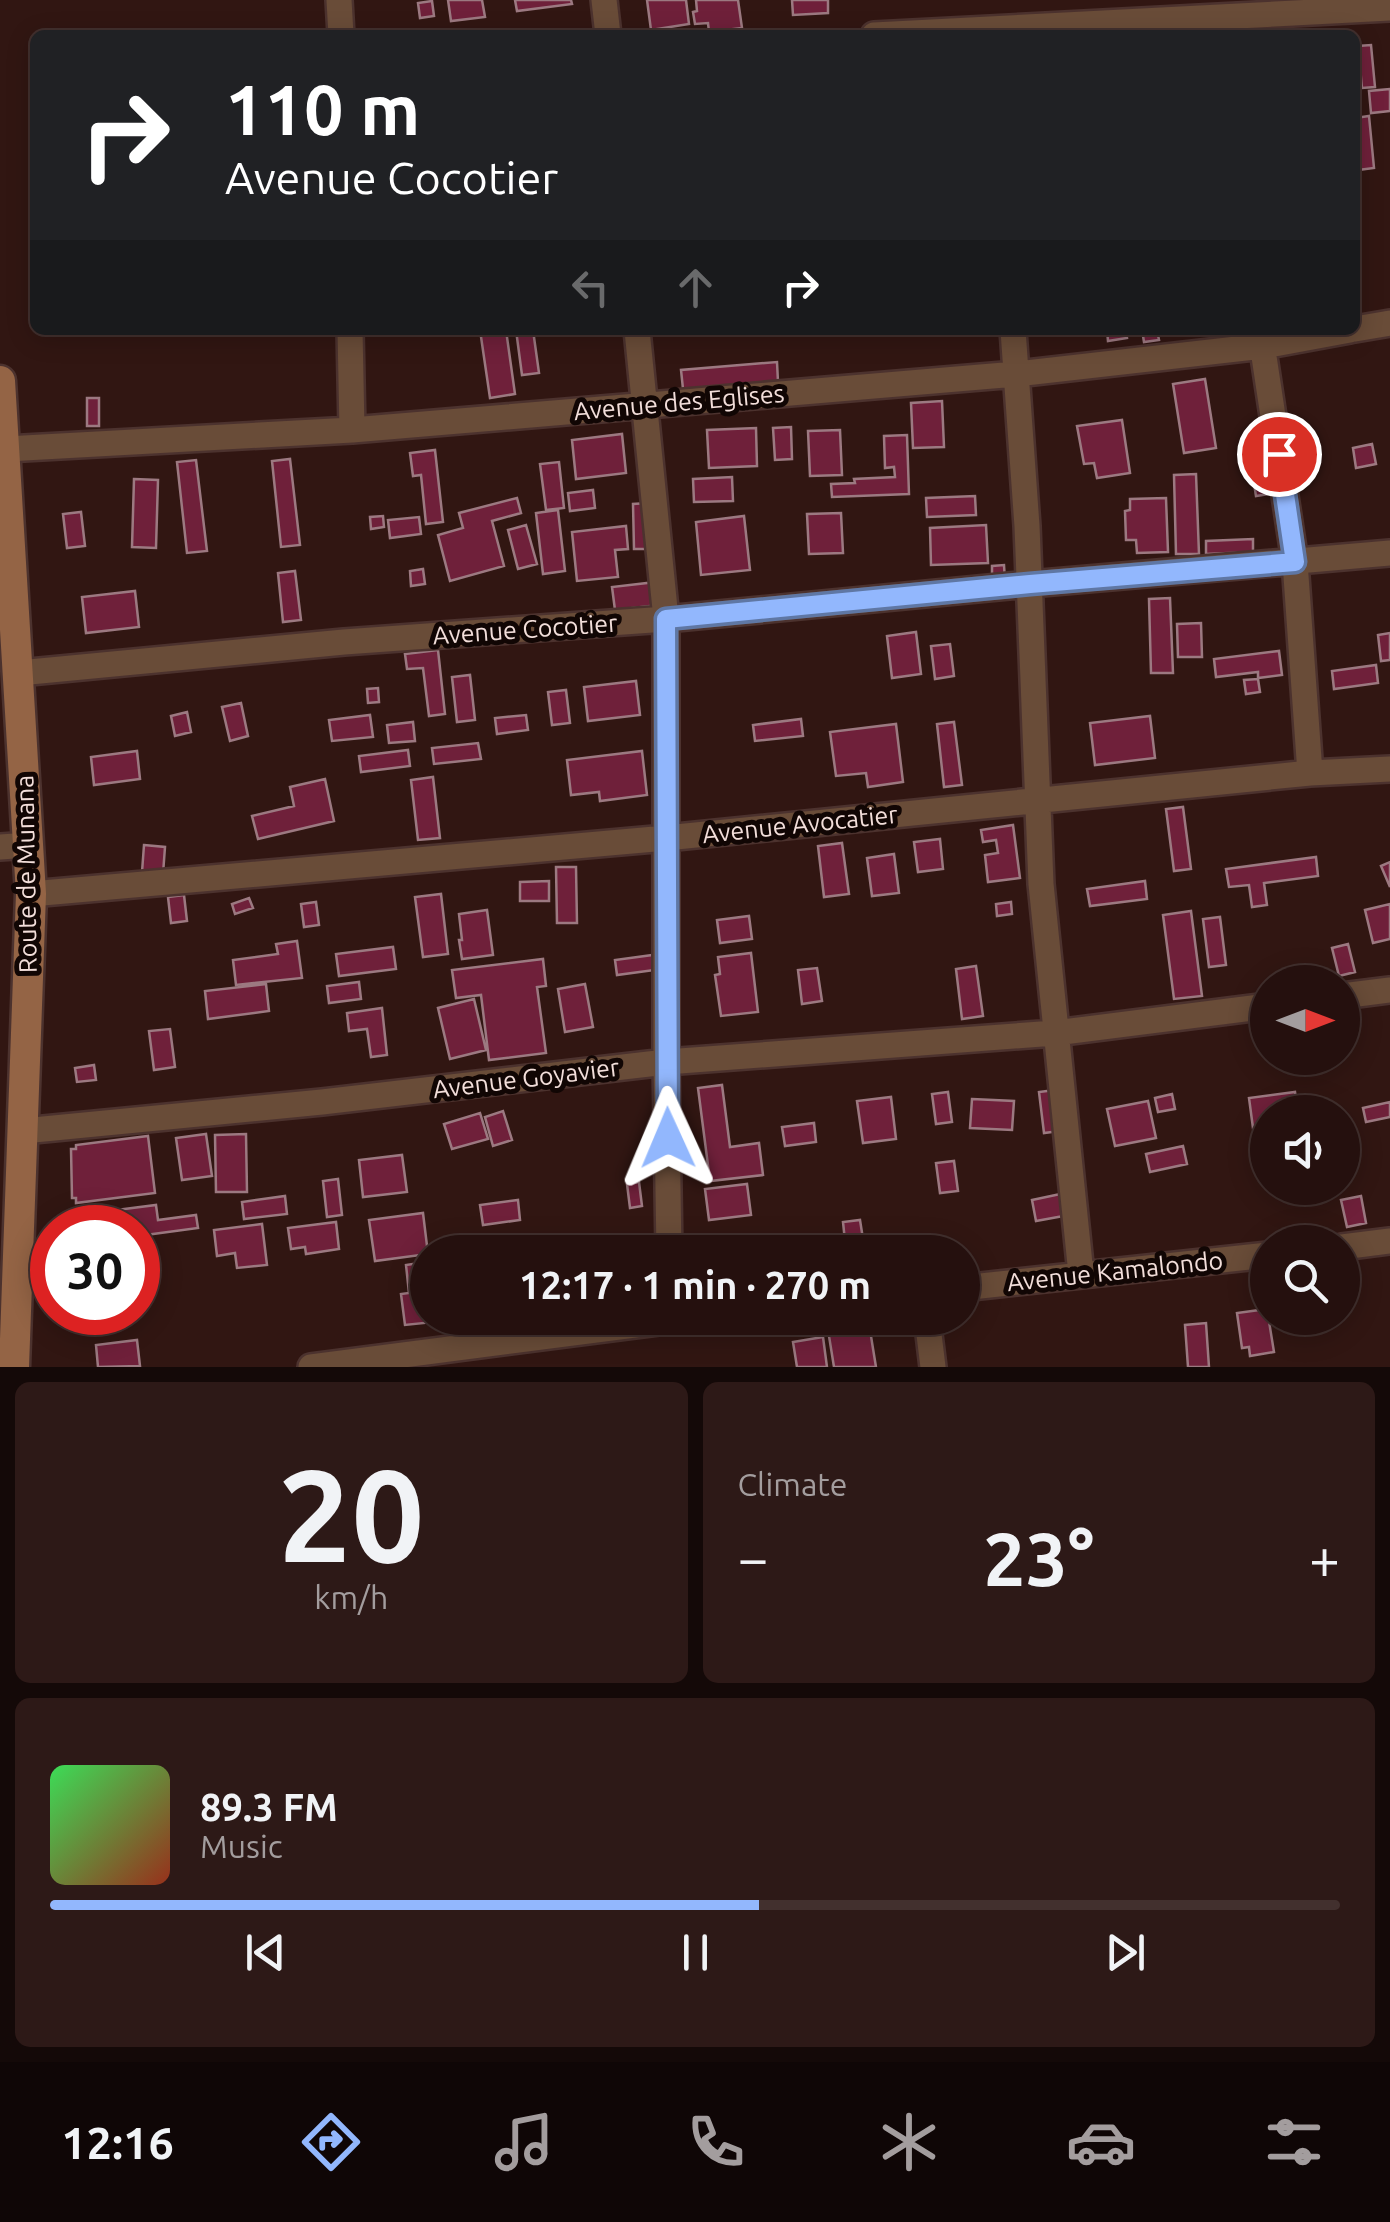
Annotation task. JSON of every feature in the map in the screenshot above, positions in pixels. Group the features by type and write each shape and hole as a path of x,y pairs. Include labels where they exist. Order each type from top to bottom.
{"main road":[{"name":"Route de Munana","path":"0,381 19,673 15,846 31,894 13,1367"}],"street":[{"path":"339,0 341,30"},
{"path":"604,0 607,30"},
{"path":"1015,30 1390,8"},
{"name":"Avenue des Eglises","path":"1360,329 1390,323"},
{"path":"350,335 352,430"},
{"path":"637,335 666,619 670,1235"},
{"path":"1012,335 1030,584 1041,884 1081,1274"},
{"name":"Avenue des Eglises","path":"6,449 352,430 1016,374 1296,335"},
{"path":"1261,338 1295,562 1310,773"},
{"name":"Avenue Cocotier","path":"19,673 1390,554"},
{"name":"Avenue Avocatier","path":"31,894 1390,768"},
{"path":"1360,994 1390,990"},
{"name":"Avenue Goyavier","path":"23,1130 322,1102 666,1062 1055,1033 1250,1008"},
{"path":"1360,1245 1390,1241"},
{"name":"Avenue Kamalondo","path":"980,1286 1250,1257"},
{"path":"311,1367 549,1335"},
{"path":"929,1335 932,1367"}],"building":[{"path":"448,0 482,0 485,17 451,21"},
{"path":"515,0 571,0 572,4 517,11"},
{"path":"647,0 686,0 689,24 651,30"},
{"path":"696,0 738,0 742,28 709,30 708,23 695,24 693,12 697,11"},
{"path":"792,0 828,0 828,13 793,15"},
{"path":"432,1 434,16 420,18 418,3"},
{"path":"1371,45 1375,87 1362,88 1360,46"},
{"path":"1390,89 1390,111 1371,113 1369,91"},
{"path":"1369,116 1374,168 1360,170 1360,117"},
{"path":"481,335 507,335 515,394 490,398"},
{"path":"517,335 534,335 539,373 522,375"},
{"path":"1107,335 1127,335 1127,338 1108,341"},
{"path":"1143,335 1158,335 1159,340 1144,342"},
{"path":"777,362 778,382 683,389 681,370"},
{"path":"1205,379 1216,448 1184,453 1173,384"},
{"path":"87,398 99,398 99,426 87,426"},
{"path":"942,401 944,447 913,448 911,403"},
{"path":"1122,420 1130,473 1097,478 1094,463 1084,464 1077,426"},
{"path":"791,427 792,459 775,460 773,428"},
{"path":"756,428 757,466 709,468 707,430"},
{"path":"840,430 842,475 810,476 808,431"},
{"path":"622,434 626,473 576,479 572,440"},
{"path":"907,435 909,494 832,497 831,484 895,477 894,467 885,468 884,436"},
{"path":"1372,444 1376,464 1356,468 1353,448"},
{"path":"435,450 443,522 426,524 421,475 413,476 410,453"},
{"path":"290,459 300,545 281,547 272,461"},
{"path":"196,460 207,551 187,553 177,462"},
{"path":"1276,461 1281,492 1256,496 1251,465"},
{"path":"559,462 564,508 546,510 540,464"},
{"path":"1196,474 1199,554 1176,554 1174,475"},
{"path":"732,477 733,501 694,502 693,479"},
{"path":"134,479 158,480 156,548 132,547"},
{"path":"593,490 595,508 570,511 568,493"},
{"path":"975,496 976,515 927,517 926,498"},
{"path":"517,498 521,513 492,521 504,566 450,581 438,535 463,528 459,513"},
{"path":"1166,498 1168,552 1137,553 1136,540 1126,540 1125,511 1130,510 1130,499"},
{"path":"648,503 650,549 634,549 633,504"},
{"path":"558,510 565,571 543,574 536,513"},
{"path":"81,512 85,546 67,548 63,514"},
{"path":"841,513 843,553 809,554 807,514"},
{"path":"383,516 384,527 371,529 370,517"},
{"path":"744,516 750,570 701,575 696,522"},
{"path":"419,517 421,534 390,538 388,520"},
{"path":"526,525 537,564 518,569 508,530"},
{"path":"986,525 988,563 931,565 930,528"},
{"path":"626,526 628,549 615,550 618,577 577,581 572,532"},
{"path":"1253,539 1253,552 1206,554 1206,541"},
{"path":"1004,565 1005,581 992,582 992,566"},
{"path":"423,569 425,584 411,586 410,571"},
{"path":"295,571 301,620 283,622 278,573"},
{"path":"656,582 659,605 615,610 612,587"},
{"path":"135,591 139,627 86,633 82,597"},
{"path":"1170,598 1173,673 1151,673 1149,599"},
{"path":"1201,623 1202,657 1178,657 1177,624"},
{"path":"916,632 921,674 892,678 887,636"},
{"path":"1390,633 1390,660 1381,661 1378,635"},
{"path":"950,644 954,676 935,679 931,646"},
{"path":"438,650 445,714 429,716 423,668 407,669 405,654"},
{"path":"1279,651 1282,675 1258,678 1258,672 1216,677 1214,659"},
{"path":"1376,665 1378,683 1334,689 1332,671"},
{"path":"470,675 475,720 457,722 452,677"},
{"path":"1258,679 1260,692 1246,694 1244,680"},
{"path":"636,681 640,715 588,721 584,687"},
{"path":"378,688 379,702 368,703 367,689"},
{"path":"566,690 570,723 552,725 548,692"},
{"path":"241,703 248,736 230,741 222,707"},
{"path":"187,712 191,732 175,736 171,716"},
{"path":"370,715 373,737 332,741 329,720"},
{"path":"526,715 528,730 497,734 495,718"},
{"path":"1150,716 1155,758 1095,765 1090,723"},
{"path":"801,719 803,736 755,741 753,725"},
{"path":"413,722 415,741 389,743 387,725"},
{"path":"954,722 962,785 944,787 937,724"},
{"path":"896,724 903,782 868,787 866,773 836,776 830,732"},
{"path":"478,743 481,759 434,764 432,748"},
{"path":"408,750 410,766 361,772 359,756"},
{"path":"137,751 140,779 94,785 91,757"},
{"path":"642,751 647,795 600,801 599,792 571,795 567,760"},
{"path":"433,777 440,838 418,840 411,780"},
{"path":"325,779 334,821 258,839 252,816 294,806 290,787"},
{"path":"1183,807 1191,869 1174,871 1166,809"},
{"path":"1013,825 1020,878 988,882 985,855 998,853 996,840 983,842 981,830"},
{"path":"940,839 943,869 918,872 914,842"},
{"path":"842,843 849,894 824,897 818,846"},
{"path":"144,845 165,847 163,874 142,872"},
{"path":"894,854 899,893 872,896 867,858"},
{"path":"1316,857 1318,876 1264,883 1267,905 1252,907 1249,885 1229,887 1226,869"},
{"path":"1390,862 1390,887 1381,866"},
{"path":"556,867 576,867 577,923 557,923"},
{"path":"549,881 549,901 520,901 520,882"},
{"path":"1145,881 1147,899 1090,906 1087,889"},
{"path":"441,894 448,954 423,957 415,897"},
{"path":"184,895 187,921 171,923 168,897"},
{"path":"249,898 253,908 235,914 232,904"},
{"path":"316,902 319,925 304,927 301,904"},
{"path":"1011,902 1012,914 997,916 996,904"},
{"path":"1390,904 1390,939 1373,943 1365,910"},
{"path":"487,910 493,955 462,959 459,914"},
{"path":"1191,911 1202,996 1174,999 1163,915"},
{"path":"749,916 752,939 720,943 717,920"},
{"path":"1220,917 1226,965 1209,967 1203,919"},
{"path":"297,941 302,978 236,985 233,960 278,954 276,944"},
{"path":"1348,944 1353,965 1336,965 1332,948"},
{"path":"393,947 396,969 339,976 336,954"},
{"path":"751,953 758,1012 721,1016 715,975 720,974 718,957"},
{"path":"660,954 662,969 617,975 615,960"},
{"path":"543,959 546,986 537,987 546,1053 489,1060 481,995 456,998 452,970"},
{"path":"976,966 983,1016 962,1019 956,969"},
{"path":"817,968 822,1001 802,1004 798,970"},
{"path":"359,982 361,999 329,1003 327,986"},
{"path":"266,984 269,1011 208,1019 205,991"},
{"path":"585,984 593,1027 565,1032 558,989"},
{"path":"474,999 486,1050 450,1059 438,1008"},
{"path":"382,1008 387,1055 371,1057 367,1029 349,1031 347,1013"},
{"path":"170,1029 175,1067 154,1070 149,1031"},
{"path":"94,1065 96,1080 77,1082 75,1068"},
{"path":"722,1085 730,1147 759,1143 763,1175 710,1181 698,1088"},
{"path":"1055,1090 1060,1131 1044,1133 1039,1092"},
{"path":"948,1092 952,1122 936,1124 932,1094"},
{"path":"1172,1094 1175,1109 1158,1112 1155,1098"},
{"path":"891,1097 896,1139 863,1143 857,1101"},
{"path":"972,1099 1014,1101 1012,1130 970,1128"},
{"path":"1148,1101 1156,1138 1115,1146 1107,1109"},
{"path":"1390,1102 1390,1117 1366,1122 1363,1108"},
{"path":"503,1111 512,1140 493,1146 485,1117"},
{"path":"480,1113 488,1139 452,1149 444,1124"},
{"path":"814,1123 816,1142 785,1146 782,1127"},
{"path":"206,1134 212,1176 182,1180 176,1138"},
{"path":"246,1134 247,1192 216,1192 215,1135"},
{"path":"148,1136 155,1193 76,1203 76,1198 72,1198 71,1149 76,1149 76,1145"},
{"path":"1183,1146 1187,1164 1150,1172 1146,1154"},
{"path":"402,1155 407,1192 363,1197 359,1160"},
{"path":"954,1161 958,1191 940,1193 936,1163"},
{"path":"338,1179 342,1215 327,1217 323,1181"},
{"path":"639,1182 642,1206 630,1208 627,1184"},
{"path":"747,1184 751,1215 709,1220 705,1189"},
{"path":"1065,1193 1069,1215 1036,1221 1032,1200"},
{"path":"285,1196 287,1214 244,1219 242,1202"},
{"path":"1360,1196 1366,1223 1347,1225 1342,1205 1360,1205"},
{"path":"518,1200 520,1220 483,1225 480,1205"},
{"path":"423,1213 426,1235 410,1235 410,1256 375,1261 369,1220"},
{"path":"196,1215 198,1228 160,1233 160,1220"},
{"path":"860,1220 862,1235 844,1235 843,1222"},
{"path":"336,1222 339,1249 306,1254 305,1247 291,1249 288,1228"},
{"path":"262,1224 267,1265 237,1268 235,1253 217,1256 214,1230"},
{"path":"410,1264 410,1324 405,1325 401,1294 409,1293 406,1265"},
{"path":"1250,1311 1250,1335 1271,1335 1274,1352 1250,1356 1249,1347 1242,1348 1237,1313"},
{"path":"1206,1323 1209,1367 1188,1367 1185,1325"},
{"path":"871,1335 876,1367 834,1367 829,1336"},
{"path":"823,1337 827,1367 797,1367 793,1342"},
{"path":"137,1340 140,1366 98,1367 96,1345"}],"route":[{"path":"668,1138 666,619 1295,562 1279,454"}]}
